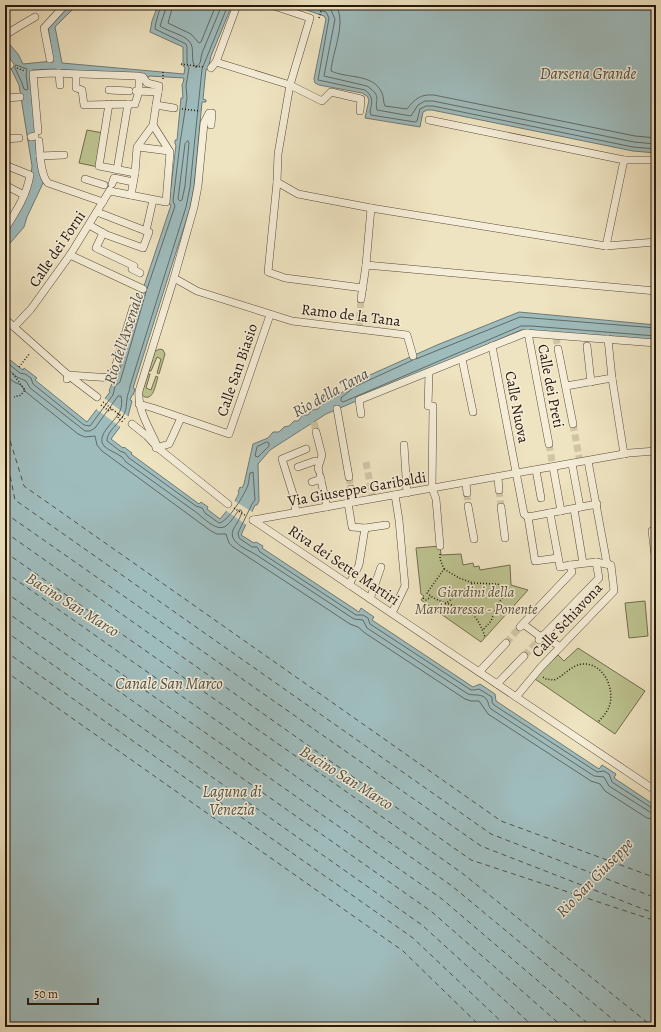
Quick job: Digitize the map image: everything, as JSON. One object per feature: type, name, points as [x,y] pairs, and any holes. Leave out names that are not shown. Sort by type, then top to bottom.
[{"type":"street","points":[[5,35],[39,22],[65,5]]},
{"type":"street","points":[[237,5],[214,65],[290,85],[322,101],[331,92],[361,99],[360,111]]},
{"type":"street","points":[[271,5],[310,18],[290,85],[278,154],[277,182],[268,272],[285,278],[363,288]]},
{"type":"street","points":[[39,22],[50,59]]},
{"type":"street","points":[[103,202],[48,183],[45,180],[40,156],[32,137],[34,85],[30,73],[138,76],[143,77],[147,82],[160,84]]},
{"type":"street","points":[[59,73],[60,85]]},
{"type":"street","points":[[78,74],[76,88],[82,90],[84,105],[133,103]]},
{"type":"street","points":[[117,170],[138,76]]},
{"type":"street","points":[[109,90],[135,91],[160,84]]},
{"type":"street","points":[[131,195],[138,147],[153,125],[160,84]]},
{"type":"street","points":[[5,98],[20,97]]},
{"type":"street","points":[[110,104],[99,166],[135,173]]},
{"type":"street","points":[[156,105],[174,108]]},
{"type":"street","points":[[429,120],[624,160],[656,160]]},
{"type":"street","points":[[157,448],[152,432],[145,422],[139,403],[139,391],[153,341],[174,278],[195,200],[209,123]]},
{"type":"street","points":[[133,182],[114,178],[111,188],[131,195],[166,202],[170,152],[153,125]]},
{"type":"street","points":[[5,138],[32,137]]},
{"type":"street","points":[[138,147],[170,152]]},
{"type":"street","points":[[40,156],[64,155]]},
{"type":"street","points":[[606,246],[624,160]]},
{"type":"street","points":[[5,165],[30,175],[24,195],[7,226],[5,225]]},
{"type":"street","points":[[85,179],[104,184]]},
{"type":"street","points":[[277,182],[298,194],[371,208],[606,246],[656,242]]},
{"type":"street","points":[[5,185],[24,195]]},
{"type":"street","name":"Calle dei Forni","points":[[14,327],[31,309],[70,255],[111,188]]},
{"type":"street","points":[[89,225],[103,233],[143,248],[148,232],[146,231],[155,200]]},
{"type":"street","points":[[361,300],[371,208]]},
{"type":"street","points":[[97,212],[146,231]]},
{"type":"street","points":[[103,233],[96,248],[134,266],[132,269],[140,273]]},
{"type":"street","points":[[70,255],[143,289]]},
{"type":"street","points":[[366,265],[656,291]]},
{"type":"street","points":[[174,278],[197,291],[270,315]]},
{"type":"street","points":[[68,377],[113,379],[133,308]]},
{"type":"street","name":"Ramo de la Tana","points":[[270,315],[292,321],[407,335],[413,356]]},
{"type":"street","name":"Calle San Biasio","points":[[182,418],[229,434],[270,315]]},
{"type":"street","points":[[5,319],[68,377],[98,400]]},
{"type":"street","points":[[360,411],[359,400],[462,360],[524,333],[586,341],[608,339],[656,343]]},
{"type":"street","name":"Calle dei Preti","points":[[528,333],[549,444]]},
{"type":"street","points":[[608,339],[612,378],[624,454]]},
{"type":"street","points":[[586,341],[591,382]]},
{"type":"street","name":"Calle Nuova","points":[[492,346],[524,514],[528,517],[535,561],[558,558]]},
{"type":"street","points":[[558,349],[573,424]]},
{"type":"street","points":[[462,360],[473,412]]},
{"type":"street","points":[[428,373],[428,406],[433,406],[432,488],[436,499],[440,546]]},
{"type":"street","points":[[566,386],[612,378]]},
{"type":"street","points":[[139,403],[182,418],[169,444],[157,448]]},
{"type":"street","points":[[337,409],[349,477]]},
{"type":"street","points":[[131,426],[147,436],[157,448],[228,504]]},
{"type":"street","points":[[316,432],[322,455],[318,468],[327,507]]},
{"type":"street","points":[[404,445],[407,493]]},
{"type":"street","points":[[296,513],[282,459],[306,449]]},
{"type":"street","name":"Via Giuseppe Garibaldi","points":[[253,520],[624,454],[656,451]]},
{"type":"street","points":[[298,467],[315,461]]},
{"type":"street","name":"Calle Schiavona","points":[[516,697],[560,647],[614,591],[611,565],[607,564],[588,461]]},
{"type":"street","points":[[572,464],[584,563]]},
{"type":"street","points":[[553,467],[561,511]]},
{"type":"street","points":[[536,470],[541,498]]},
{"type":"street","points":[[312,482],[320,475]]},
{"type":"street","points":[[498,477],[499,490]]},
{"type":"street","points":[[466,482],[467,494]]},
{"type":"street","points":[[351,489],[352,527],[365,528],[386,525]]},
{"type":"street","points":[[392,613],[405,586],[399,520],[395,495]]},
{"type":"street","points":[[528,517],[539,513],[550,513],[596,504]]},
{"type":"street","points":[[501,507],[505,538]]},
{"type":"street","points":[[467,509],[474,539]]},
{"type":"street","points":[[550,513],[560,567],[596,562],[607,564]]},
{"type":"street","name":"Riva dei Sette Martiri","points":[[253,520],[656,791]]},
{"type":"street","points":[[349,585],[359,564],[365,528]]},
{"type":"street","points":[[652,531],[656,563]]},
{"type":"street","points":[[541,638],[599,578],[596,562]]},
{"type":"street","points":[[560,647],[521,626],[572,572],[570,565]]},
{"type":"street","points":[[370,599],[381,567]]},
{"type":"street","points":[[479,672],[506,643]]},
{"type":"street","points":[[497,684],[524,656]]},
{"type":"path","points":[[318,20],[323,5]]},
{"type":"path","points":[[9,64],[30,73]]},
{"type":"path","points":[[181,64],[214,65]]},
{"type":"path","points":[[160,84],[163,72]]},
{"type":"path","points":[[187,109],[195,111]]},
{"type":"path","points":[[19,367],[36,346]]},
{"type":"path","points":[[13,374],[25,390],[21,395],[14,397]]},
{"type":"path","points":[[98,400],[119,414],[118,418],[131,426]]},
{"type":"path","points":[[98,400],[109,411],[112,409]]},
{"type":"path","points":[[237,510],[243,514]]},
{"type":"path","points":[[440,546],[440,559],[444,569],[459,578],[473,583],[498,584],[506,593],[497,605],[491,621],[482,630]]},
{"type":"path","points":[[444,569],[427,593],[431,597],[445,604],[469,611],[478,621],[485,637]]},
{"type":"path","points":[[445,604],[473,583]]},
{"type":"path","points":[[423,598],[426,600],[431,597]]},
{"type":"path","points":[[537,672],[546,679],[554,680],[575,666],[582,664],[593,666],[604,674],[608,681],[611,698],[609,709],[598,722]]},
{"type":"green space","points":[[87,130],[103,133],[98,167],[79,163]]},
{"type":"green space","points":[[160,349],[163,350],[165,354],[159,374],[157,373],[161,359],[157,357],[151,371],[149,371],[155,351]]},
{"type":"green space","points":[[148,374],[150,374],[146,388],[151,390],[156,376],[158,377],[153,393],[151,396],[145,397],[143,396],[142,392]]},
{"type":"green space","name":"Giardini della Marinaressa - Ponente","points":[[440,546],[441,555],[461,554],[463,565],[473,563],[474,567],[479,566],[480,570],[510,565],[511,585],[528,590],[481,642],[421,600],[424,596],[421,594],[416,548]]},
{"type":"green space","points":[[645,601],[648,636],[629,638],[625,603]]},
{"type":"green space","points":[[578,648],[645,691],[615,734],[535,679],[552,658],[554,659],[558,655],[564,661]]},
{"type":"water","name":"Canale San Marco","points":[[68,5],[77,5],[55,27],[62,63],[184,74],[185,67],[183,66],[183,47],[150,32],[152,21],[158,5],[232,5],[211,56],[208,69],[206,69],[203,99],[206,100],[206,102],[202,102],[194,187],[190,208],[133,388],[135,389],[130,400],[132,401],[128,416],[111,439],[123,448],[124,447],[132,453],[131,454],[199,504],[201,502],[208,507],[207,509],[220,519],[235,501],[240,487],[242,488],[244,484],[253,444],[268,438],[273,432],[279,432],[294,421],[298,421],[303,415],[308,415],[312,410],[318,409],[331,392],[337,397],[352,383],[437,345],[519,312],[656,325],[656,340],[521,330],[326,414],[270,450],[258,464],[259,501],[257,505],[255,505],[241,535],[254,543],[256,542],[263,546],[262,548],[359,612],[361,608],[374,617],[372,620],[473,687],[480,684],[495,694],[496,701],[599,769],[602,765],[616,774],[614,778],[656,806],[656,1027],[5,1027],[5,356],[23,370],[24,368],[37,378],[35,380],[87,422],[110,392],[109,391],[113,381],[115,382],[118,376],[138,304],[171,205],[169,204],[176,145],[175,140],[177,140],[181,98],[183,98],[182,84],[184,78],[149,77],[56,69],[32,70],[30,75],[43,183],[27,217],[24,227],[5,249],[5,233],[14,220],[30,184],[32,166],[19,85],[5,56],[5,39],[18,54],[23,64],[53,61],[48,26]]},
{"type":"water","name":"Darsena Grande","points":[[292,5],[656,5],[656,153],[633,151],[432,110],[423,112],[420,127],[365,118],[369,100],[367,96],[362,93],[315,83],[314,79],[326,19],[324,16]]},
{"type":"pier","points":[[104,398],[129,417],[122,428],[96,409]]},
{"type":"pier","points":[[233,500],[254,513],[248,526],[225,510]]},
{"type":"ferry route","points":[[5,424],[24,486],[501,821],[656,878]]},
{"type":"ferry route","points":[[5,450],[15,500],[491,834],[656,898]]},
{"type":"ferry route","points":[[5,513],[481,846],[656,914]]},
{"type":"ferry route","points":[[5,532],[471,860],[656,921]]},
{"type":"ferry route","points":[[5,552],[462,873],[653,1027]]},
{"type":"ferry route","points":[[5,572],[452,886],[622,1027]]},
{"type":"ferry route","points":[[5,592],[442,899],[592,1027]]},
{"type":"ferry route","points":[[5,611],[432,912],[563,1027]]},
{"type":"ferry route","points":[[5,631],[422,925],[534,1027]]},
{"type":"ferry route","points":[[5,651],[413,938],[507,1027]]},
{"type":"ferry route","points":[[5,671],[403,951],[481,1027]]},
{"type":"tunnel","points":[[359,329],[361,299]]},
{"type":"tunnel","points":[[556,337],[558,349]]},
{"type":"tunnel","points":[[314,422],[316,432]]},
{"type":"tunnel","points":[[573,424],[580,462]]},
{"type":"tunnel","points":[[549,444],[553,467]]},
{"type":"tunnel","points":[[366,462],[373,499]]},
{"type":"tunnel","points":[[349,477],[351,489]]},
{"type":"tunnel","points":[[499,490],[501,507]]},
{"type":"tunnel","points":[[467,493],[468,506]]},
{"type":"tunnel","points":[[506,643],[520,627]]},
{"type":"tunnel","points":[[524,656],[539,640]]},
{"type":"water label","name":"Rio dell'Arsenale","points":[[123,338]]},
{"type":"water label","name":"Rio della Tana","points":[[330,392]]},
{"type":"water label","name":"Bacino San Marco","points":[[73,604]]},
{"type":"water label","name":"Bacino San Marco","points":[[347,777]]},
{"type":"water label","name":"Laguna di Venezia","points":[[232,800]]},
{"type":"water label","name":"Rio San Giuseppe","points":[[594,877]]}]
